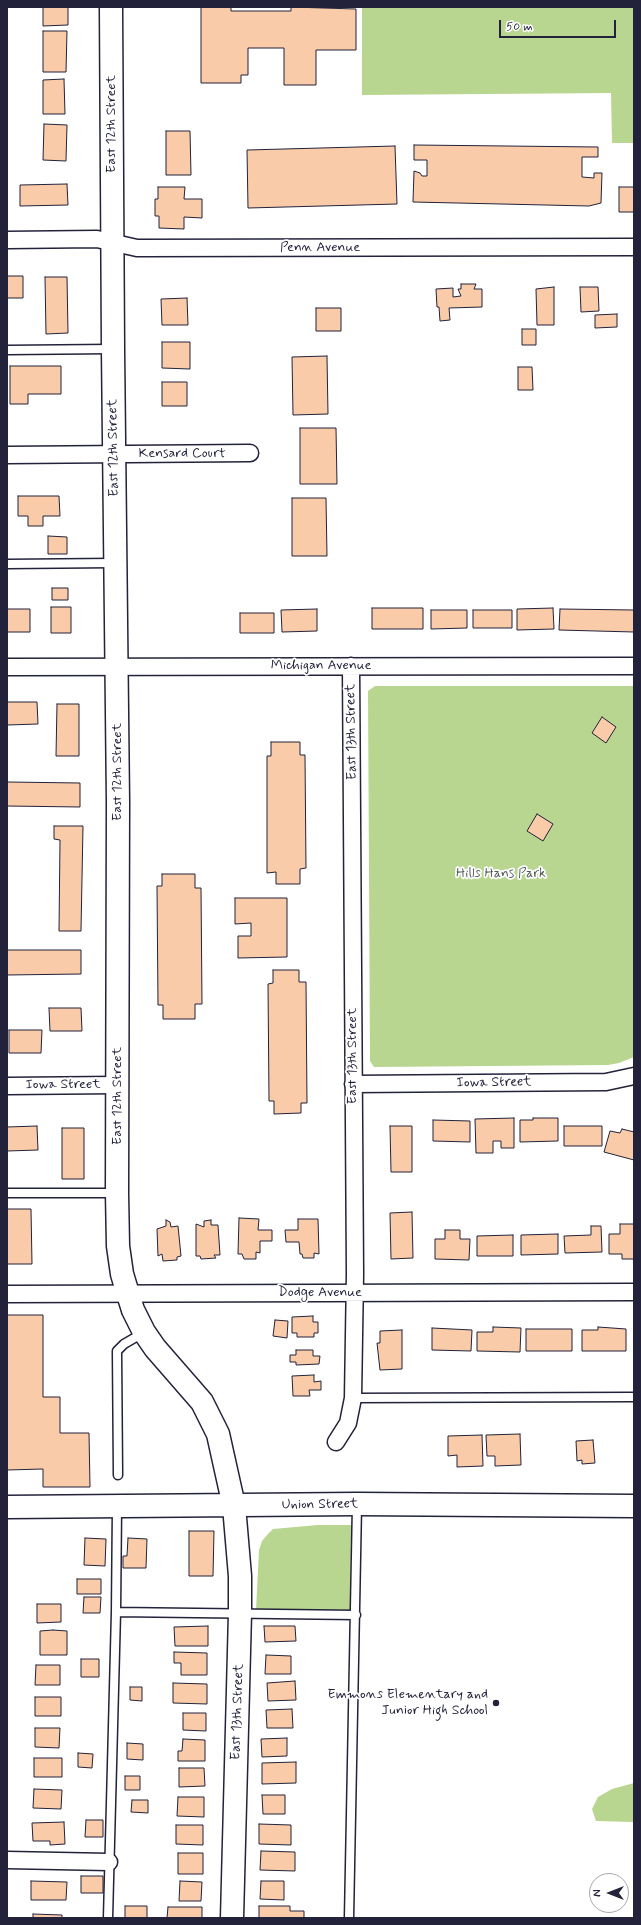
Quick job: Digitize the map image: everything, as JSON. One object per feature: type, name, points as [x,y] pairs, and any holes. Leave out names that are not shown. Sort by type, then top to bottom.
[{"type":"street","name":"East 12th Street","points":[[111,7],[117,666],[118,1246],[122,1274],[128,1294],[133,1310],[144,1332],[155,1348],[191,1388],[209,1415],[220,1441],[234,1506]]},
{"type":"street","name":"Penn Avenue","points":[[7,240],[97,239],[112,244],[137,248],[634,247]]},
{"type":"street","name":"Kensard Court","points":[[7,455],[250,453]]},
{"type":"street","name":"East 13th Street","points":[[336,1442],[348,1423],[353,1398],[352,666]]},
{"type":"street","name":"Michigan Avenue","points":[[7,667],[634,666]]},
{"type":"street","name":"Iowa Street","points":[[353,1084],[606,1082],[634,1076]]},
{"type":"street","name":"Iowa Street","points":[[7,1086],[118,1085]]},
{"type":"street","name":"Dodge Avenue","points":[[7,1294],[634,1292]]},
{"type":"street","name":"Union Street","points":[[7,1507],[357,1504],[634,1506]]},
{"type":"street","name":"East 13th Street","points":[[232,1918],[240,1613],[240,1576],[234,1506]]},
{"type":"street","points":[[7,1860],[109,1862]]},
{"type":"lane","points":[[7,350],[113,349]]},
{"type":"lane","points":[[7,564],[115,563]]},
{"type":"lane","points":[[7,1193],[117,1193]]},
{"type":"lane","points":[[118,1475],[117,1351],[124,1344],[144,1332]]},
{"type":"lane","points":[[353,1398],[634,1397]]},
{"type":"lane","points":[[349,1918],[357,1504]]},
{"type":"lane","points":[[108,1918],[116,1612],[117,1507]]},
{"type":"lane","points":[[116,1612],[356,1615]]},
{"type":"green space","points":[[362,7],[634,7],[634,143],[612,143],[611,93],[362,95]]},
{"type":"green space","name":"Hills Hans Park","points":[[375,686],[634,686],[634,1057],[619,1063],[608,1065],[374,1067],[370,1061],[368,691]]},
{"type":"green space","points":[[318,1525],[351,1525],[350,1611],[256,1610],[259,1550],[262,1541],[273,1529]]},
{"type":"green space","points":[[634,1783],[634,1822],[596,1821],[592,1809],[598,1797],[612,1789]]},
{"type":"building","points":[[43,7],[68,7],[68,25],[43,26]]},
{"type":"building","points":[[201,7],[231,7],[231,11],[291,11],[291,7],[356,9],[356,50],[316,50],[316,85],[284,85],[284,48],[248,48],[248,75],[241,75],[241,83],[201,83]]},
{"type":"building","points":[[43,31],[67,31],[66,72],[43,72]]},
{"type":"building","points":[[64,79],[65,114],[43,114],[43,80]]},
{"type":"building","points":[[44,124],[67,125],[66,161],[43,160]]},
{"type":"building","points":[[166,131],[190,131],[191,175],[166,175]]},
{"type":"building","points":[[414,145],[598,147],[598,157],[582,157],[582,177],[594,178],[594,173],[602,173],[601,203],[589,206],[413,202],[414,171],[420,173],[422,176],[427,176],[427,160],[414,160]]},
{"type":"building","points":[[395,146],[397,204],[248,208],[247,150]]},
{"type":"building","points":[[67,184],[68,205],[20,206],[20,185]]},
{"type":"building","points":[[158,187],[185,187],[184,199],[202,199],[202,218],[184,217],[184,229],[159,228],[159,216],[155,216],[155,199],[158,199]]},
{"type":"building","points":[[619,187],[634,187],[634,212],[619,212]]},
{"type":"building","points":[[7,276],[23,276],[23,298],[7,298]]},
{"type":"building","points":[[45,277],[67,277],[68,333],[46,334]]},
{"type":"building","points":[[461,284],[476,284],[474,289],[482,289],[482,307],[449,308],[450,320],[440,321],[439,307],[437,307],[436,289],[453,288],[453,297],[461,296],[458,289],[461,289]]},
{"type":"building","points":[[554,287],[554,325],[537,325],[536,289]]},
{"type":"building","points":[[580,287],[598,287],[599,311],[581,312]]},
{"type":"building","points":[[187,298],[188,325],[162,325],[161,299]]},
{"type":"building","points":[[316,308],[341,308],[341,331],[316,331]]},
{"type":"building","points":[[617,314],[617,327],[595,328],[595,315]]},
{"type":"building","points":[[522,329],[536,329],[536,345],[522,345]]},
{"type":"building","points":[[162,342],[190,342],[190,369],[162,368]]},
{"type":"building","points":[[327,356],[328,414],[293,415],[292,357]]},
{"type":"building","points":[[10,366],[61,366],[61,394],[28,394],[28,404],[10,404]]},
{"type":"building","points":[[518,367],[532,367],[533,390],[518,390]]},
{"type":"building","points":[[162,382],[187,382],[187,406],[162,406]]},
{"type":"building","points":[[300,428],[336,428],[337,484],[300,484]]},
{"type":"building","points":[[18,496],[59,496],[60,516],[43,516],[43,526],[28,526],[28,516],[18,516]]},
{"type":"building","points":[[292,498],[326,498],[327,556],[292,556]]},
{"type":"building","points":[[48,536],[67,537],[67,554],[48,554]]},
{"type":"building","points":[[52,588],[68,588],[68,600],[52,600]]},
{"type":"building","points":[[51,607],[71,607],[71,633],[51,633]]},
{"type":"building","points":[[372,608],[423,608],[423,629],[372,629]]},
{"type":"building","points":[[553,608],[554,629],[517,630],[517,609]]},
{"type":"building","points":[[7,609],[30,609],[30,632],[7,632]]},
{"type":"building","points":[[317,609],[317,631],[282,632],[281,610]]},
{"type":"building","points":[[560,609],[634,610],[634,632],[559,630]]},
{"type":"building","points":[[431,610],[467,610],[467,628],[431,629]]},
{"type":"building","points":[[473,610],[512,610],[512,628],[473,628]]},
{"type":"building","points":[[240,613],[274,613],[274,633],[240,633]]},
{"type":"building","points":[[7,702],[37,702],[38,724],[7,725]]},
{"type":"building","points":[[57,704],[79,704],[79,756],[56,756]]},
{"type":"building","points":[[602,717],[616,727],[606,743],[592,733]]},
{"type":"building","points":[[271,742],[300,742],[300,755],[305,755],[306,868],[300,869],[300,884],[276,884],[276,872],[267,873],[267,756],[271,756]]},
{"type":"building","points":[[7,782],[80,783],[80,807],[7,806]]},
{"type":"building","points":[[537,814],[553,824],[543,841],[527,831]]},
{"type":"building","points":[[54,826],[83,826],[81,931],[59,931],[60,840],[54,839]]},
{"type":"building","points":[[162,874],[195,874],[195,888],[201,888],[202,1004],[195,1004],[195,1019],[163,1019],[163,1005],[158,1005],[157,886],[162,886]]},
{"type":"building","points":[[235,898],[287,898],[287,957],[238,958],[238,936],[251,936],[251,923],[235,924]]},
{"type":"building","points":[[7,950],[81,950],[81,974],[7,975]]},
{"type":"building","points":[[273,970],[299,970],[299,982],[306,982],[307,1103],[301,1103],[301,1113],[274,1114],[274,1101],[269,1101],[268,984],[273,983]]},
{"type":"building","points":[[49,1008],[81,1008],[82,1031],[50,1031]]},
{"type":"building","points":[[9,1030],[42,1030],[41,1053],[9,1053]]},
{"type":"building","points":[[514,1118],[514,1148],[501,1148],[501,1141],[493,1141],[493,1153],[476,1153],[475,1119]]},
{"type":"building","points":[[533,1118],[558,1118],[558,1141],[520,1142],[520,1120],[533,1120]]},
{"type":"building","points":[[433,1120],[470,1121],[470,1142],[433,1141]]},
{"type":"building","points":[[37,1126],[38,1150],[7,1151],[7,1127]]},
{"type":"building","points":[[390,1126],[412,1126],[412,1172],[391,1172]]},
{"type":"building","points":[[564,1126],[602,1126],[602,1146],[564,1146]]},
{"type":"building","points":[[62,1128],[84,1128],[84,1179],[62,1179]]},
{"type":"building","points":[[622,1129],[634,1132],[634,1160],[604,1152],[610,1131],[620,1133]]},
{"type":"building","points":[[7,1209],[31,1209],[32,1264],[7,1264]]},
{"type":"building","points":[[412,1212],[413,1258],[391,1259],[390,1213]]},
{"type":"building","points":[[239,1218],[259,1219],[258,1230],[272,1230],[272,1241],[260,1241],[260,1253],[256,1252],[256,1259],[244,1259],[242,1254],[238,1254]]},
{"type":"building","points":[[298,1219],[318,1219],[319,1254],[314,1253],[314,1258],[303,1258],[302,1254],[300,1254],[299,1242],[286,1242],[285,1230],[298,1230]]},
{"type":"building","points":[[166,1220],[170,1222],[171,1227],[178,1226],[181,1256],[177,1257],[177,1260],[163,1261],[162,1254],[158,1256],[157,1229],[166,1226]]},
{"type":"building","points":[[211,1220],[211,1225],[218,1225],[220,1255],[214,1255],[216,1258],[201,1259],[200,1256],[196,1256],[196,1224],[204,1227],[204,1221]]},
{"type":"building","points":[[620,1224],[634,1224],[634,1259],[622,1259],[622,1254],[609,1254],[609,1234],[620,1234]]},
{"type":"building","points":[[591,1226],[601,1226],[602,1252],[565,1253],[564,1236],[591,1235]]},
{"type":"building","points":[[445,1230],[460,1230],[460,1239],[470,1239],[469,1260],[435,1259],[435,1239],[445,1239]]},
{"type":"building","points":[[558,1234],[558,1254],[521,1255],[521,1235]]},
{"type":"building","points":[[513,1235],[513,1256],[477,1256],[477,1236]]},
{"type":"building","points":[[7,1315],[43,1315],[43,1397],[60,1397],[60,1433],[89,1433],[90,1487],[43,1487],[43,1469],[7,1470]]},
{"type":"building","points":[[313,1316],[313,1322],[318,1322],[318,1333],[314,1333],[314,1337],[297,1337],[297,1333],[292,1333],[292,1317]]},
{"type":"building","points":[[275,1320],[288,1321],[287,1338],[273,1336]]},
{"type":"building","points":[[493,1327],[521,1328],[520,1352],[477,1351],[477,1332],[493,1332]]},
{"type":"building","points":[[598,1327],[626,1329],[626,1351],[582,1351],[582,1330],[598,1330]]},
{"type":"building","points":[[432,1328],[472,1330],[471,1351],[432,1350]]},
{"type":"building","points":[[526,1329],[572,1329],[572,1351],[526,1351]]},
{"type":"building","points":[[402,1330],[402,1369],[380,1370],[377,1343],[380,1343],[380,1331]]},
{"type":"building","points":[[296,1350],[313,1350],[313,1356],[320,1356],[319,1364],[296,1365],[296,1362],[290,1362],[290,1355],[296,1355]]},
{"type":"building","points":[[314,1375],[314,1382],[321,1381],[321,1390],[309,1390],[310,1396],[293,1396],[292,1376]]},
{"type":"building","points":[[520,1434],[521,1465],[495,1466],[495,1456],[487,1456],[486,1435]]},
{"type":"building","points":[[482,1435],[483,1466],[457,1467],[457,1455],[448,1456],[448,1436]]},
{"type":"building","points":[[593,1440],[595,1463],[582,1464],[582,1460],[577,1461],[576,1441]]},
{"type":"building","points":[[189,1531],[214,1531],[213,1576],[189,1576]]},
{"type":"building","points":[[85,1538],[106,1539],[105,1566],[84,1565]]},
{"type":"building","points":[[128,1538],[147,1539],[146,1568],[123,1568],[123,1556],[127,1556]]},
{"type":"building","points":[[77,1579],[101,1579],[101,1594],[77,1594]]},
{"type":"building","points":[[84,1597],[101,1597],[100,1613],[83,1613]]},
{"type":"building","points":[[37,1604],[61,1604],[61,1622],[37,1623]]},
{"type":"building","points":[[208,1626],[208,1646],[175,1646],[174,1627]]},
{"type":"building","points":[[264,1626],[295,1626],[296,1641],[265,1642]]},
{"type":"building","points":[[40,1631],[67,1631],[67,1655],[40,1655]]},
{"type":"building","points":[[174,1652],[207,1653],[207,1675],[181,1675],[181,1663],[174,1663]]},
{"type":"building","points":[[266,1655],[291,1656],[291,1674],[265,1674]]},
{"type":"building","points":[[81,1659],[99,1659],[99,1677],[81,1677]]},
{"type":"building","points":[[36,1665],[60,1665],[60,1685],[35,1685]]},
{"type":"building","points":[[295,1681],[296,1700],[268,1701],[267,1683]]},
{"type":"building","points":[[173,1683],[207,1684],[207,1704],[173,1703]]},
{"type":"building","points":[[130,1687],[142,1687],[142,1701],[130,1700]]},
{"type":"building","points":[[35,1697],[61,1697],[61,1716],[35,1716]]},
{"type":"building","points":[[292,1709],[293,1728],[267,1728],[266,1710]]},
{"type":"building","points":[[183,1713],[206,1713],[206,1731],[183,1730]]},
{"type":"building","points":[[35,1728],[60,1728],[59,1748],[35,1747]]},
{"type":"building","points":[[287,1738],[287,1756],[262,1757],[261,1739]]},
{"type":"building","points":[[183,1739],[205,1740],[205,1761],[178,1761],[178,1751],[182,1751]]},
{"type":"building","points":[[127,1743],[143,1744],[143,1760],[127,1759]]},
{"type":"building","points":[[78,1753],[93,1754],[92,1768],[78,1767]]},
{"type":"building","points":[[34,1758],[62,1758],[62,1777],[34,1777]]},
{"type":"building","points":[[296,1762],[296,1783],[262,1784],[262,1763]]},
{"type":"building","points":[[179,1768],[204,1768],[205,1786],[179,1787]]},
{"type":"building","points":[[125,1776],[140,1776],[140,1790],[125,1790]]},
{"type":"building","points":[[34,1789],[62,1790],[61,1809],[33,1808]]},
{"type":"building","points":[[262,1795],[285,1795],[285,1814],[263,1814]]},
{"type":"building","points":[[178,1797],[204,1797],[204,1817],[177,1816]]},
{"type":"building","points":[[132,1800],[148,1800],[148,1813],[131,1812]]},
{"type":"building","points":[[86,1820],[103,1820],[103,1837],[85,1837]]},
{"type":"building","points":[[64,1822],[65,1844],[50,1845],[50,1841],[33,1841],[32,1823]]},
{"type":"building","points":[[259,1824],[291,1825],[291,1845],[259,1844]]},
{"type":"building","points":[[176,1825],[203,1825],[203,1845],[176,1844]]},
{"type":"building","points":[[261,1851],[295,1852],[295,1871],[260,1870]]},
{"type":"building","points":[[178,1853],[203,1853],[203,1874],[178,1874]]},
{"type":"building","points":[[81,1876],[103,1876],[103,1893],[81,1893]]},
{"type":"building","points":[[31,1881],[67,1882],[66,1900],[31,1900]]},
{"type":"building","points":[[180,1881],[202,1882],[201,1901],[179,1901]]},
{"type":"building","points":[[261,1881],[284,1881],[284,1900],[260,1899]]},
{"type":"building","points":[[125,1906],[147,1906],[147,1918],[125,1918]]},
{"type":"building","points":[[259,1906],[290,1906],[290,1911],[304,1911],[304,1918],[259,1918]]},
{"type":"building","points":[[168,1907],[202,1907],[202,1918],[167,1918]]},
{"type":"building","points":[[33,1914],[62,1915],[62,1918],[33,1918]]},
{"type":"place","name":"Emmons Elementary and Junior High School","points":[[496,1703]]}]
